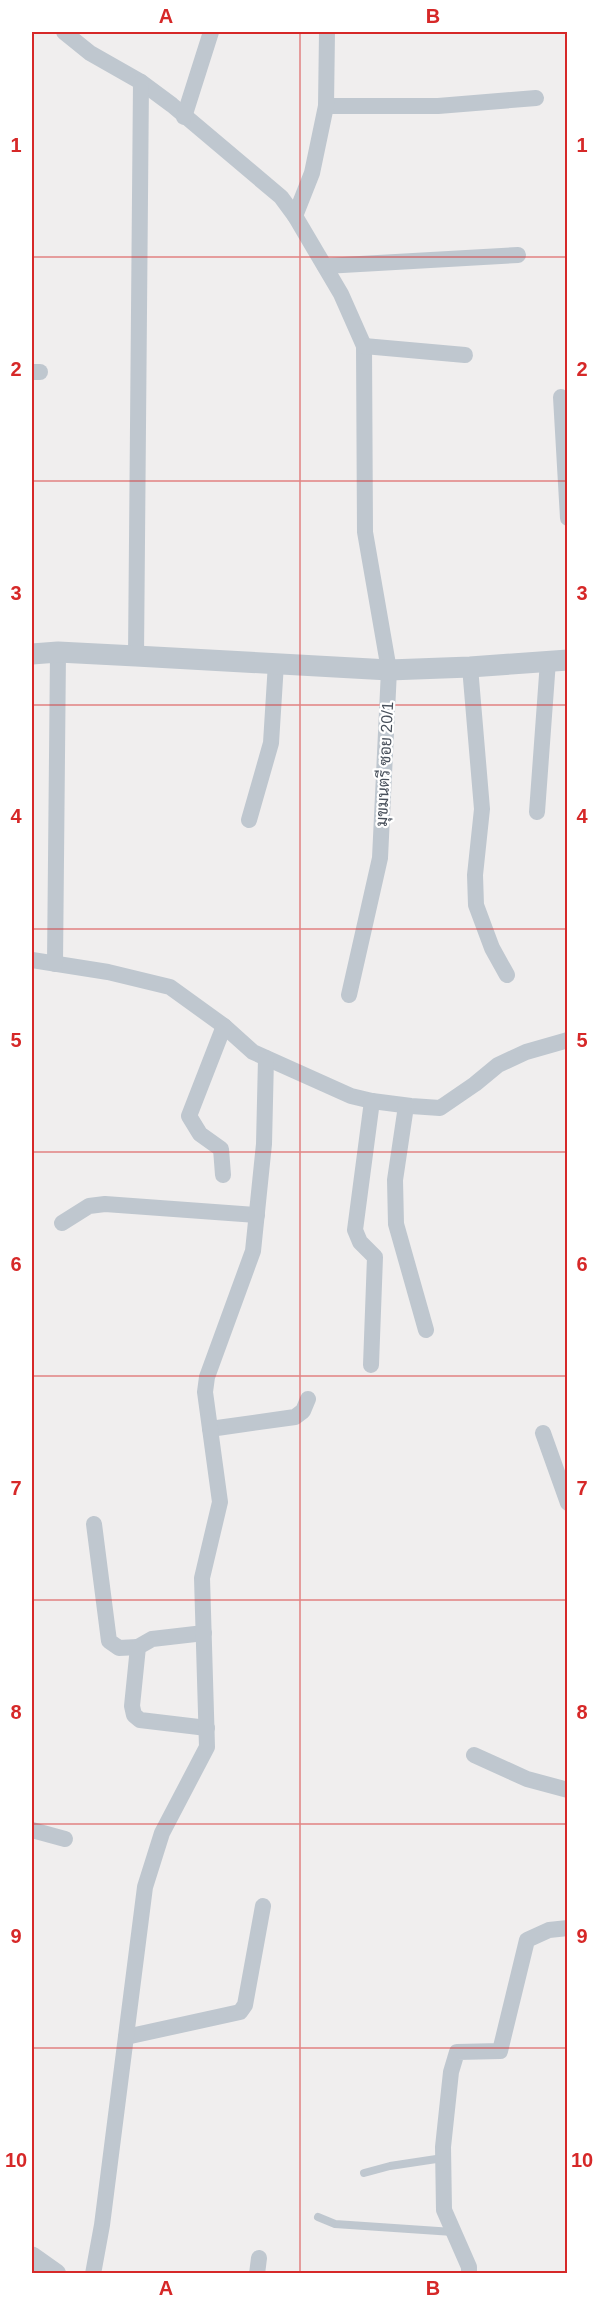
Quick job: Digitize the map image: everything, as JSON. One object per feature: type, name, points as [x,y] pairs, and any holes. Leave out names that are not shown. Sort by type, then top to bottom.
[{"type":"street","points":[[64,32],[90,52],[141,82],[281,197],[295,216],[341,294],[364,346],[465,355]]},
{"type":"street","points":[[184,117],[211,32]]},
{"type":"street","points":[[295,216],[312,173],[326,106],[327,32]]},
{"type":"street","points":[[136,656],[141,82]]},
{"type":"street","points":[[326,106],[438,106],[536,98]]},
{"type":"street","points":[[325,266],[518,255]]},
{"type":"street","name":"มุขมนตรี ซอย 20/1","points":[[348,995],[380,858],[389,670],[365,532],[364,346]]},
{"type":"street","points":[[561,397],[567,518]]},
{"type":"street","points":[[55,964],[58,652]]},
{"type":"street","points":[[32,654],[58,652],[389,670],[558,661],[537,812]]},
{"type":"street","points":[[249,820],[271,743],[276,663]]},
{"type":"street","points":[[470,667],[482,810],[475,875],[476,905],[492,948],[507,975]]},
{"type":"street","points":[[32,960],[108,972],[170,987],[224,1026],[253,1052],[351,1096],[405,1106],[440,1108],[498,1065],[525,1052],[567,1040]]},
{"type":"street","points":[[223,1175],[221,1149],[200,1134],[189,1116],[224,1026]]},
{"type":"street","points":[[93,2274],[102,2225],[145,1887],[162,1833],[207,1747],[202,1578],[220,1502],[205,1392],[207,1377],[253,1251],[264,1144],[266,1058]]},
{"type":"street","points":[[371,1365],[375,1257],[360,1242],[355,1230],[372,1101]]},
{"type":"street","points":[[405,1106],[395,1180],[396,1224],[426,1330]]},
{"type":"street","points":[[63,1223],[89,1206],[105,1204],[257,1215]]},
{"type":"street","points":[[210,1429],[296,1417],[303,1411],[308,1399]]},
{"type":"street","points":[[543,1433],[567,1503]]},
{"type":"street","points":[[94,1524],[109,1641],[119,1648],[138,1647],[152,1640],[204,1633]]},
{"type":"street","points":[[138,1647],[132,1706],[134,1715],[140,1720],[207,1728]]},
{"type":"street","points":[[474,1755],[527,1779],[567,1790]]},
{"type":"street","points":[[32,1830],[65,1839]]},
{"type":"street","points":[[126,2037],[240,2012],[245,2005],[263,1906]]},
{"type":"street","points":[[469,2274],[469,2267],[444,2210],[443,2158],[451,2072],[457,2052],[500,2051],[527,1940],[549,1930],[567,1928]]},
{"type":"street","points":[[32,2257],[56,2274]]},
{"type":"lane","points":[[364,2173],[390,2166],[443,2158]]},
{"type":"lane","points":[[318,2217],[335,2224],[454,2232]]}]
